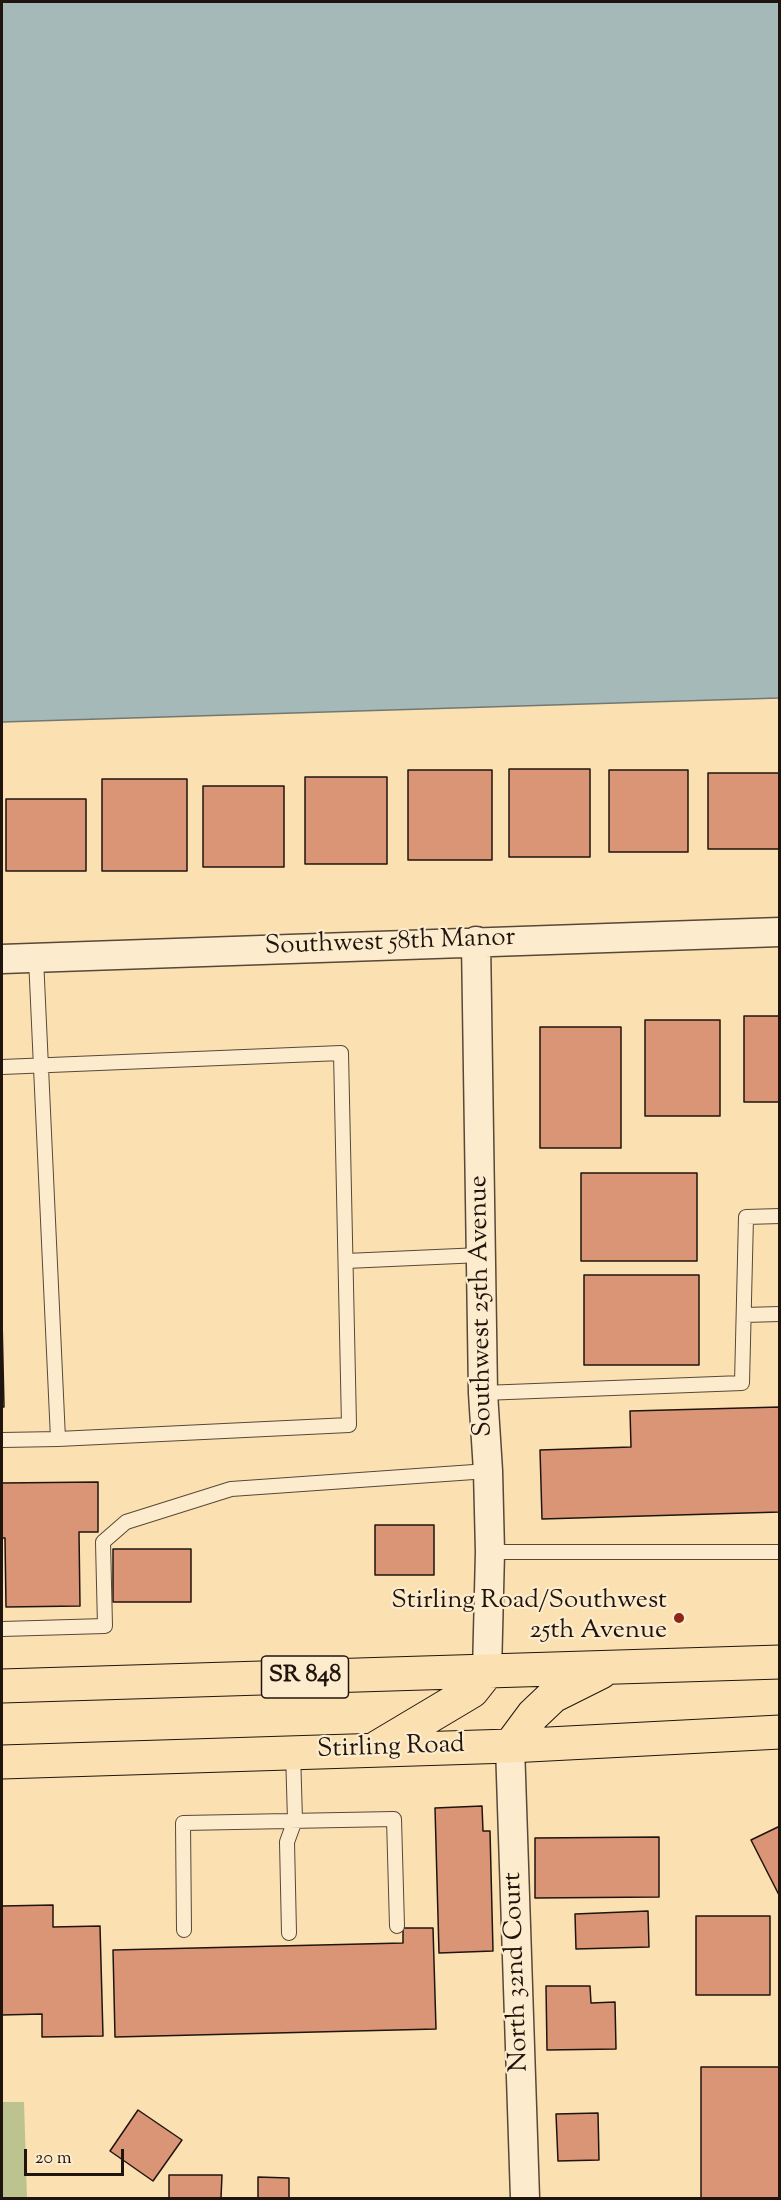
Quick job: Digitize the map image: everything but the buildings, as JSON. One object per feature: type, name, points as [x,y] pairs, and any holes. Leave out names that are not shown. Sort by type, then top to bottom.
[{"type":"main road","name":"SR 848","points":[[2,1686],[780,1662]]},
{"type":"main road","points":[[510,1746],[533,1715],[554,1696],[608,1668]]},
{"type":"main road","points":[[374,1749],[472,1691],[487,1672]]},
{"type":"main road","name":"Stirling Road","points":[[2,1762],[510,1746],[780,1732]]},
{"type":"street","name":"Southwest 58th Manor","points":[[2,959],[780,932]]},
{"type":"street","name":"Southwest 25th Avenue","points":[[476,941],[483,1393],[490,1552],[487,1672]]},
{"type":"street","name":"North 32nd Court","points":[[510,1746],[525,2199]]},
{"type":"lane","points":[[36,958],[58,1439]]},
{"type":"lane","points":[[2,1067],[341,1053],[349,1425],[2,1440]]},
{"type":"lane","points":[[483,1393],[742,1383],[746,1217],[780,1216]]},
{"type":"lane","points":[[346,1261],[481,1255]]},
{"type":"lane","points":[[744,1315],[780,1314]]},
{"type":"lane","points":[[2,1629],[105,1626],[104,1542],[126,1522],[231,1489],[488,1471]]},
{"type":"lane","points":[[490,1552],[780,1552]]},
{"type":"lane","points":[[289,1934],[287,1842],[295,1820],[293,1752]]},
{"type":"lane","points":[[184,1930],[183,1823],[295,1820],[394,1819],[397,1926]]},
{"type":"green space","points":[[2,2102],[24,2102],[27,2198],[2,2198]]},
{"type":"shaded area","points":[[2,2],[779,2],[779,698],[2,722]]},
{"type":"place","name":"Stirling Road/Southwest 25th Avenue","points":[[679,1618]]}]
